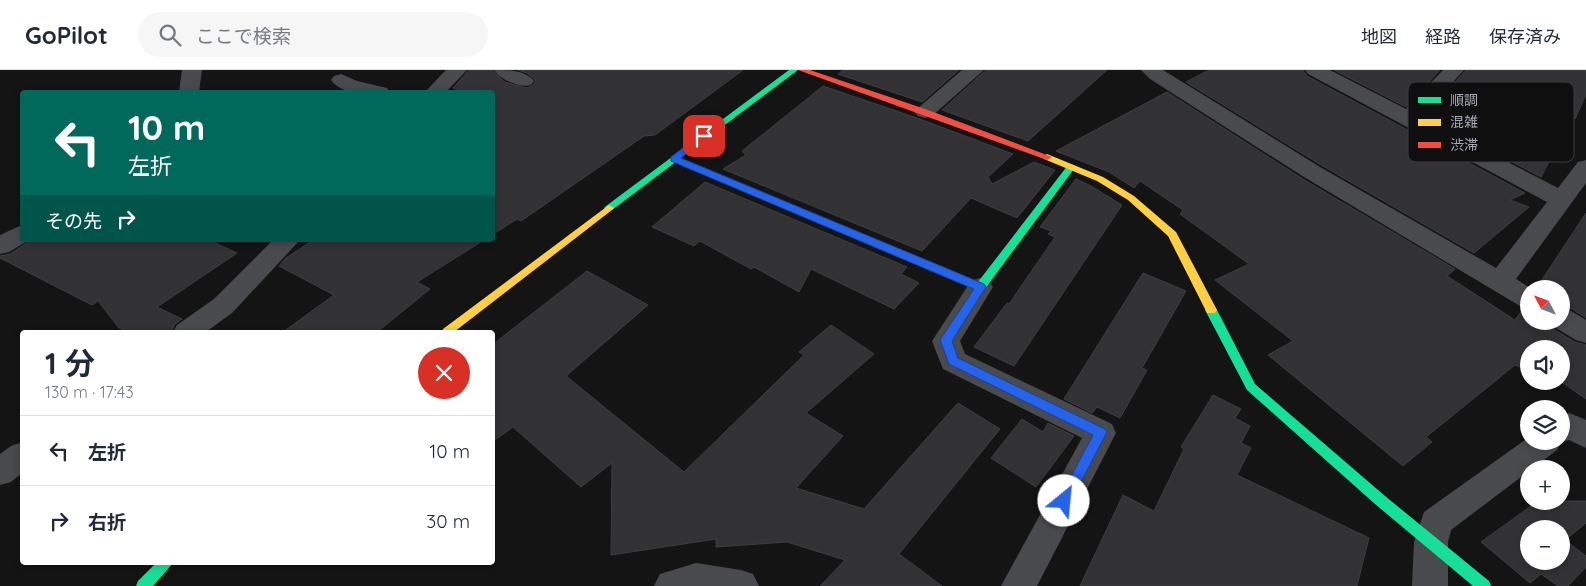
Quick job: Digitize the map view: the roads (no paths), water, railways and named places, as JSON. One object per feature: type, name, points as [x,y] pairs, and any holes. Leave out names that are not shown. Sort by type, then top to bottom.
[{"type":"street","points":[[189,90],[192,70]]},
{"type":"street","points":[[437,90],[457,70]]},
{"type":"street","points":[[504,70],[524,80]]},
{"type":"street","points":[[450,330],[794,70]]},
{"type":"street","points":[[802,70],[925,112],[1100,179],[1131,198],[1172,234],[1251,386],[1380,500],[1484,586]]},
{"type":"street","points":[[925,112],[974,70]]},
{"type":"street","points":[[1151,70],[1312,172],[1520,294]]},
{"type":"street","points":[[1315,70],[1408,119]]},
{"type":"street","points":[[1443,82],[1454,70]]},
{"type":"street","points":[[341,80],[351,86],[370,90]]},
{"type":"street","points":[[674,159],[980,287]]},
{"type":"street","points":[[1490,162],[1560,199]]},
{"type":"street","points":[[1500,282],[1560,199],[1586,167]]},
{"type":"street","points":[[1019,586],[1101,432],[953,360],[946,340],[980,287],[1070,168]]},
{"type":"street","points":[[0,246],[20,234]]},
{"type":"street","points":[[190,330],[223,306],[286,242]]},
{"type":"street","points":[[1570,323],[1586,333]]},
{"type":"street","points":[[1570,426],[1586,435]]},
{"type":"street","points":[[1430,586],[1431,542],[1436,522],[1534,450]]},
{"type":"street","points":[[0,472],[20,457]]},
{"type":"street","points":[[143,586],[164,565]]},
{"type":"street","points":[[672,586],[696,579],[740,586]]}]
